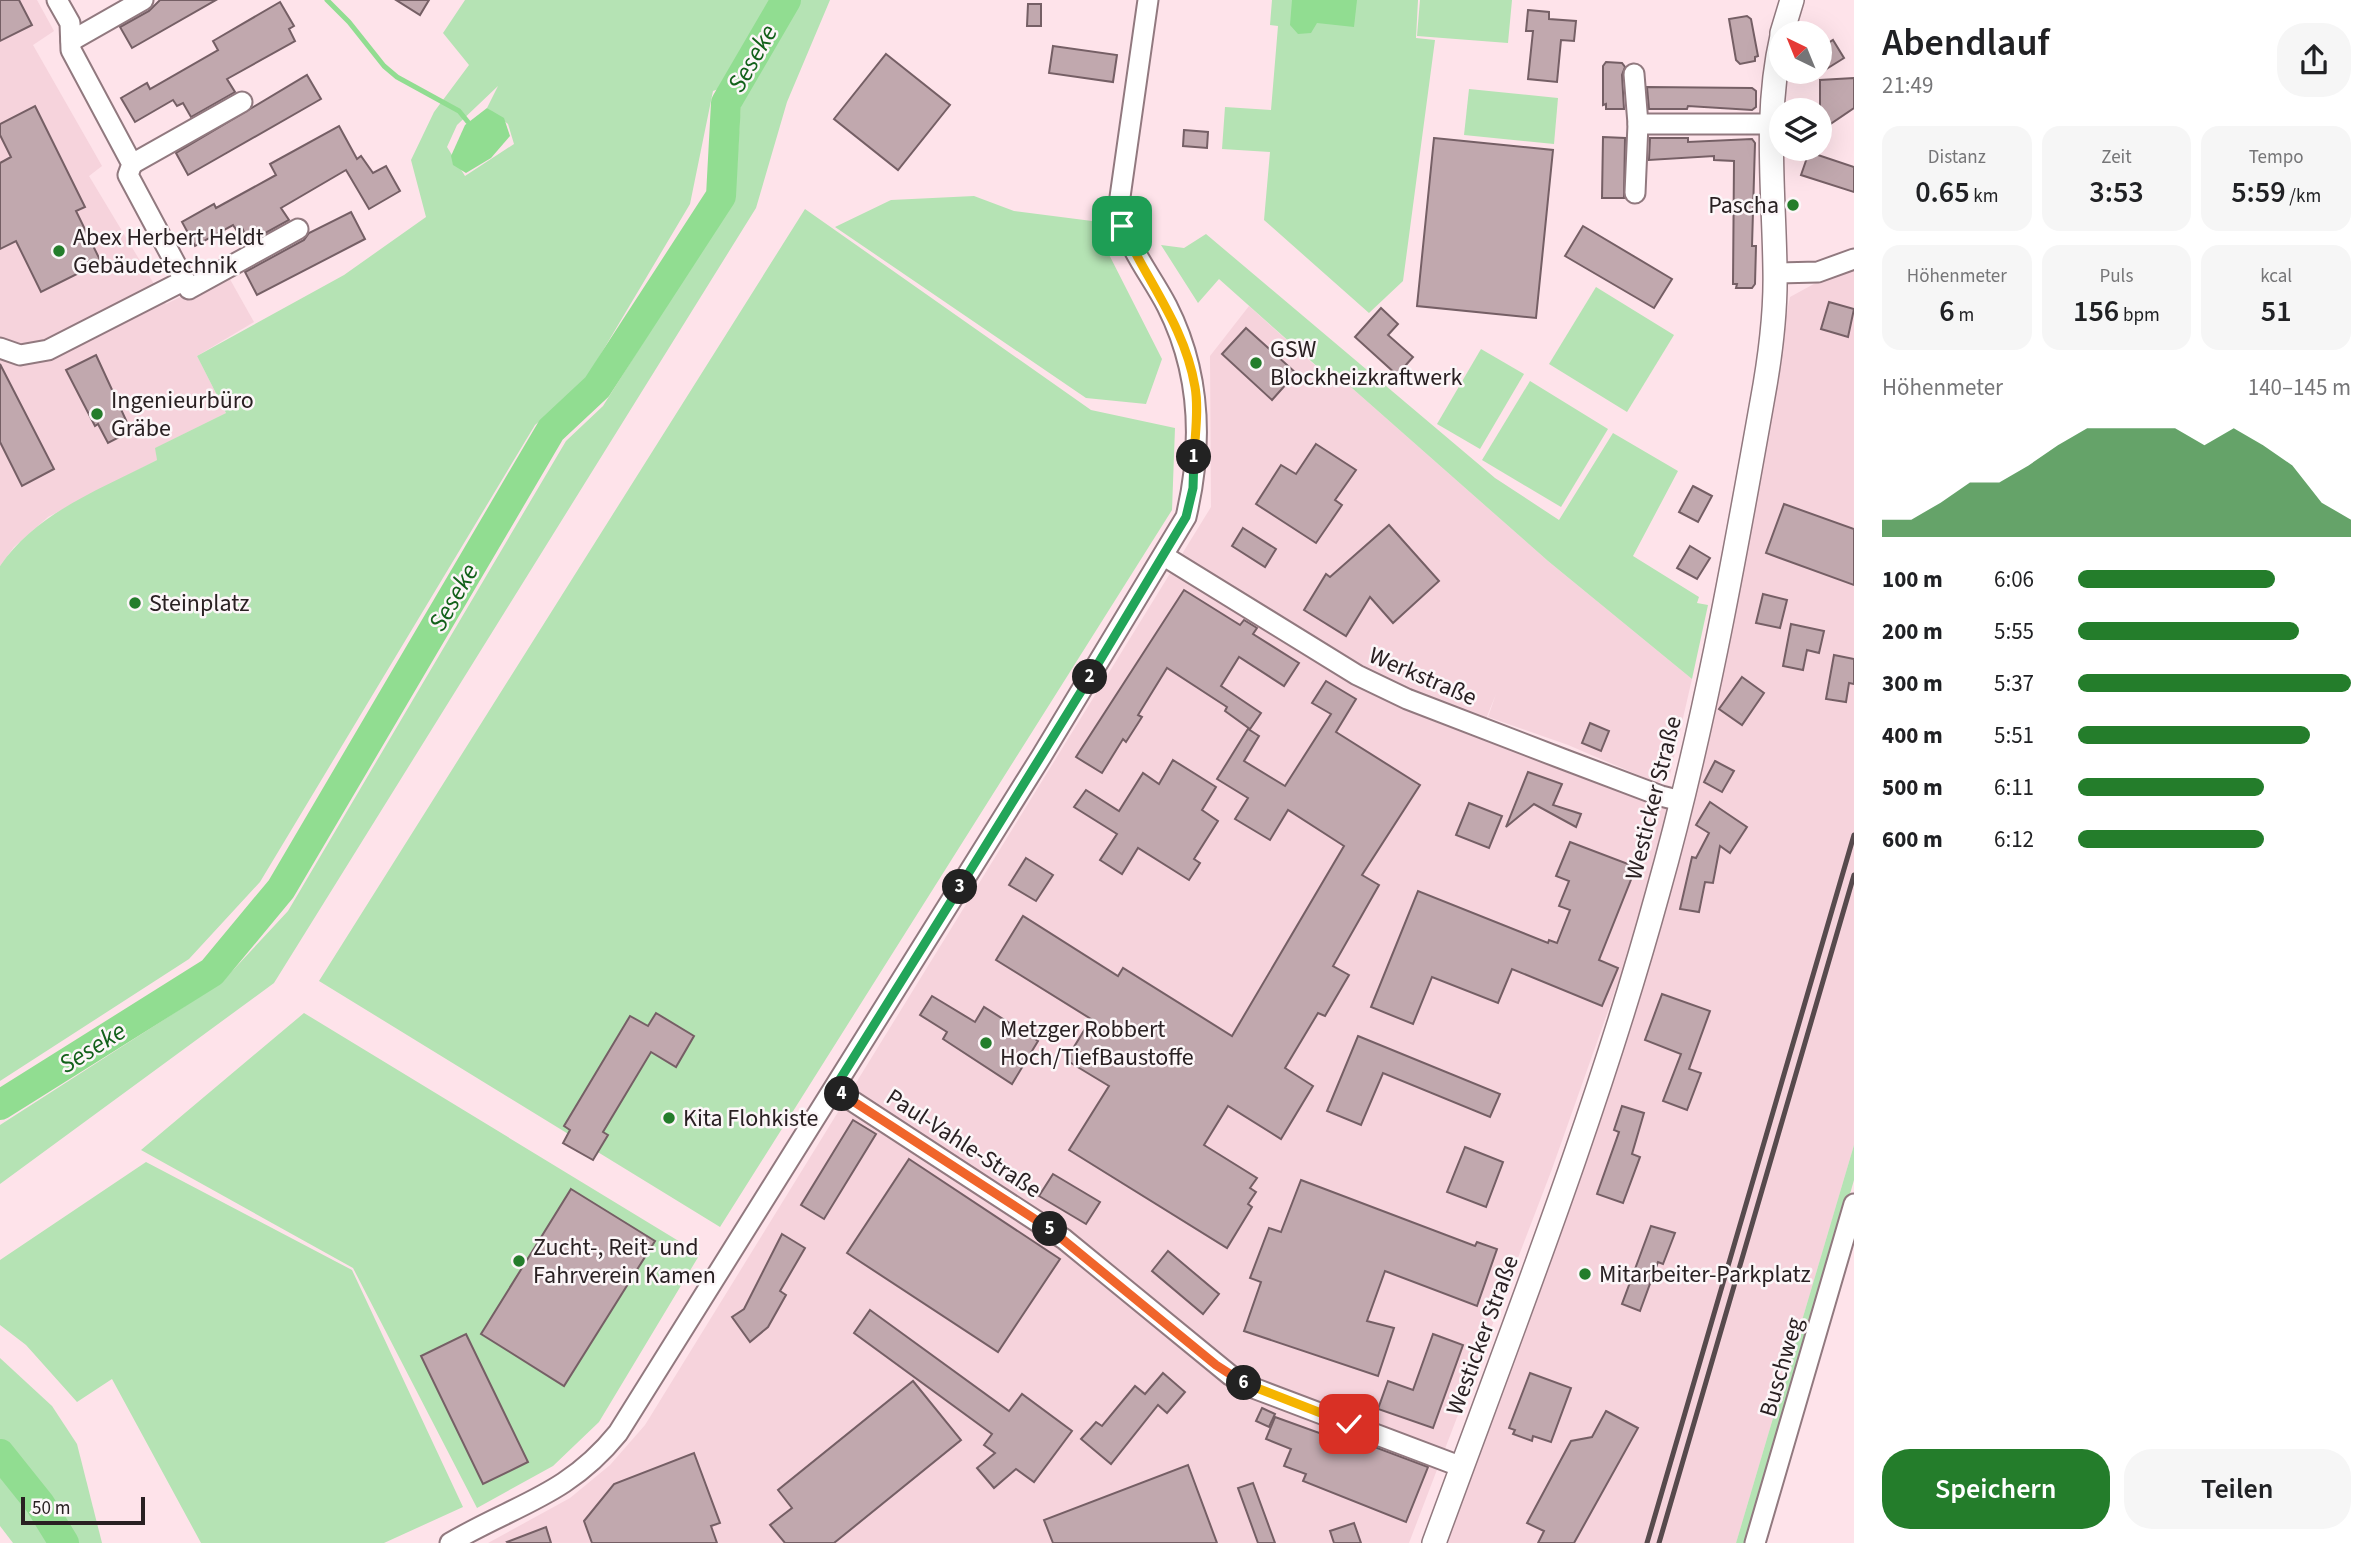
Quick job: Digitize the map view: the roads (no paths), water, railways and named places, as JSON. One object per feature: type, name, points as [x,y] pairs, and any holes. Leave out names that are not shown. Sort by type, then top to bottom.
[{"type":"street","points":[[57,0],[70,23],[71,50],[132,164]]},
{"type":"street","points":[[71,41],[143,0]]},
{"type":"street","points":[[450,1543],[560,1487],[599,1456],[637,1405],[1186,517],[1193,488],[1195,388],[1183,345],[1167,306],[1122,226],[1119,204],[1148,0]]},
{"type":"street","name":"Westicker Straße","points":[[1786,21],[1792,0]]},
{"type":"street","points":[[1634,74],[1638,124],[1635,193]]},
{"type":"street","points":[[242,102],[132,164],[128,176],[189,289],[298,229]]},
{"type":"street","points":[[1638,124],[1769,124]]},
{"type":"street","name":"Westicker Straße","points":[[1434,1543],[1565,1187],[1606,1065],[1652,913],[1681,801],[1714,649],[1767,377],[1775,273],[1771,161]]},
{"type":"street","points":[[1775,273],[1818,271],[1854,259]]},
{"type":"street","points":[[0,348],[20,355],[48,350],[185,280]]},
{"type":"street","name":"Werkstraße","points":[[1164,556],[1357,675],[1407,699],[1563,760],[1681,801]]},
{"type":"street","name":"Paul-Vahle-Straße","points":[[834,1089],[1064,1239],[1230,1375],[1256,1389],[1462,1467]]},
{"type":"street","name":"Buschweg","points":[[1755,1543],[1854,1204]]},
{"type":"waterway","points":[[327,0],[349,22],[384,66],[397,77],[459,111],[468,122]]},
{"type":"waterway","name":"Seseke","points":[[0,1105],[212,972],[281,889],[551,430],[597,387],[721,196],[726,103],[786,0]]},
{"type":"waterway","points":[[0,1454],[40,1504],[64,1543]]},
{"type":"railway","points":[[1647,1543],[1854,835]]},
{"type":"railway","points":[[1659,1543],[1854,875]]},
{"type":"place","name":"Pascha","points":[[1793,205]]},
{"type":"place","name":"Abex Herbert Heldt Gebäudetechnik","points":[[59,251]]},
{"type":"place","name":"GSW Blockheizkraftwerk","points":[[1256,363]]},
{"type":"place","name":"Ingenieurbüro Gräbe","points":[[97,414]]},
{"type":"place","name":"Steinplatz","points":[[135,603]]},
{"type":"place","name":"Metzger Robbert Hoch/TiefBaustoffe","points":[[986,1043]]},
{"type":"place","name":"Kita Flohkiste","points":[[669,1118]]},
{"type":"place","name":"Zucht-, Reit- und Fahrverein Kamen","points":[[519,1261]]},
{"type":"place","name":"Mitarbeiter-Parkplatz","points":[[1585,1274]]}]
